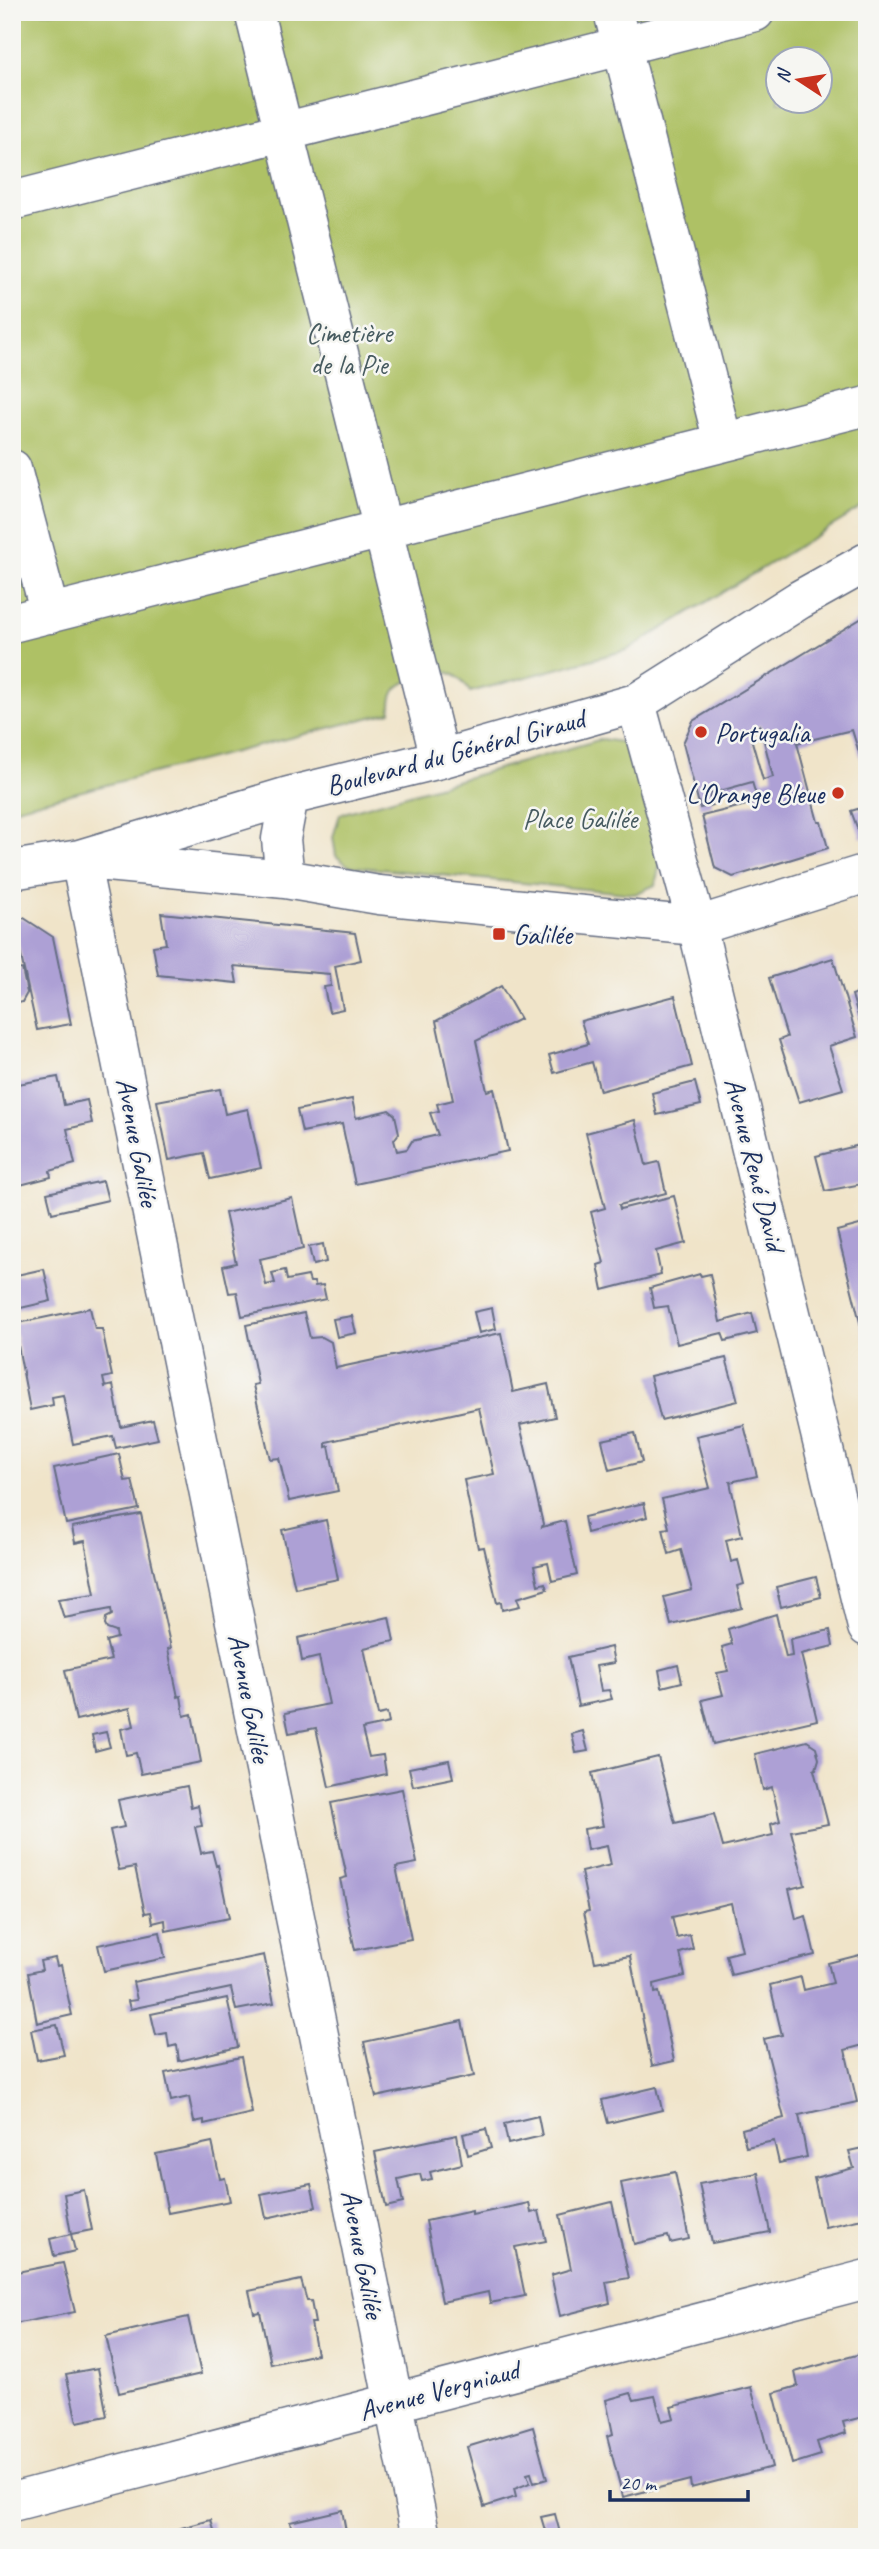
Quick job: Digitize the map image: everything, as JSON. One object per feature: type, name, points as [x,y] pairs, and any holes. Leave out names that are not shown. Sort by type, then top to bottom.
[{"type":"street","points":[[254,12],[440,758]]},
{"type":"street","points":[[12,201],[285,132],[617,29],[755,12]]},
{"type":"street","points":[[617,29],[723,442]]},
{"type":"street","points":[[12,623],[867,406]]},
{"type":"street","points":[[12,469],[50,614]]},
{"type":"street","name":"Boulevard du Général Giraud","points":[[12,870],[80,859],[289,796],[440,758],[636,703],[799,600],[867,562]]},
{"type":"street","name":"Avenue René David","points":[[636,703],[697,926],[867,1627]]},
{"type":"street","points":[[285,879],[281,839],[289,796]]},
{"type":"street","points":[[80,859],[285,879],[379,895],[697,926],[867,873]]},
{"type":"street","name":"Avenue Galilée","points":[[80,859],[421,2537]]},
{"type":"street","name":"Avenue Vergniaud","points":[[12,2502],[867,2279]]},
{"type":"green space","name":"Cimetière de la Pie","points":[[12,12],[867,12],[867,505],[627,650],[470,692],[453,674],[433,673],[398,687],[392,697],[391,712],[12,809]]},
{"type":"green space","name":"Place Galilée","points":[[602,739],[626,743],[640,757],[661,860],[655,885],[635,894],[349,866],[336,856],[333,837],[340,814]]},
{"type":"building","points":[[867,615],[867,778],[852,730],[797,743],[818,822],[821,822],[828,848],[733,877],[715,868],[702,816],[758,802],[752,782],[709,794],[712,805],[700,808],[683,743],[693,721]],"holes":[[[760,725],[773,777],[763,780],[749,731]]]},
{"type":"building","points":[[867,806],[867,836],[861,838],[851,811]]},
{"type":"building","points":[[161,913],[355,933],[361,960],[335,966],[343,1009],[329,1012],[324,987],[331,986],[330,974],[234,966],[237,983],[158,975],[153,946],[166,944]]},
{"type":"building","points":[[24,918],[53,937],[71,1024],[37,1030],[13,919]]},
{"type":"building","points":[[833,958],[857,1037],[829,1046],[843,1089],[799,1102],[779,1040],[787,1037],[769,978]]},
{"type":"building","points":[[12,961],[15,970],[22,969],[27,993],[22,1002],[12,1004]]},
{"type":"building","points":[[501,986],[520,1019],[476,1041],[487,1091],[494,1089],[508,1151],[355,1184],[342,1124],[302,1132],[297,1110],[352,1099],[356,1118],[389,1110],[395,1115],[399,1133],[394,1140],[397,1151],[407,1149],[412,1141],[438,1135],[430,1113],[439,1111],[437,1104],[453,1100],[436,1021]]},
{"type":"building","points":[[867,990],[867,1043],[866,1043],[852,995]]},
{"type":"building","points":[[675,996],[692,1066],[600,1091],[592,1062],[554,1073],[549,1055],[588,1044],[581,1021]]},
{"type":"building","points":[[58,1077],[64,1105],[87,1100],[92,1123],[67,1129],[75,1164],[50,1171],[51,1177],[20,1185],[12,1149],[12,1085]]},
{"type":"building","points":[[695,1082],[701,1105],[657,1115],[652,1093]]},
{"type":"building","points":[[220,1089],[225,1114],[248,1109],[261,1168],[210,1179],[204,1153],[169,1160],[157,1101]]},
{"type":"building","points":[[635,1120],[646,1165],[659,1162],[666,1193],[619,1205],[620,1209],[674,1196],[686,1243],[656,1251],[661,1275],[603,1290],[598,1265],[604,1263],[591,1212],[605,1208],[586,1133]]},
{"type":"building","points":[[867,1143],[867,1183],[825,1191],[816,1156]]},
{"type":"building","points":[[103,1181],[108,1200],[52,1213],[47,1193]]},
{"type":"building","points":[[292,1198],[303,1249],[260,1259],[266,1285],[275,1283],[272,1273],[285,1270],[287,1280],[308,1276],[315,1286],[323,1285],[326,1299],[242,1316],[237,1292],[229,1293],[223,1266],[236,1263],[225,1213]]},
{"type":"building","points":[[867,1223],[867,1346],[866,1346],[837,1231]]},
{"type":"building","points":[[323,1244],[326,1262],[313,1265],[309,1247]]},
{"type":"building","points":[[44,1269],[51,1301],[12,1310],[12,1276]]},
{"type":"building","points":[[700,1274],[710,1274],[720,1322],[752,1313],[757,1333],[725,1341],[722,1333],[677,1344],[668,1306],[654,1308],[650,1288]]},
{"type":"building","points":[[90,1308],[95,1329],[102,1329],[112,1376],[103,1378],[105,1387],[113,1385],[121,1427],[153,1420],[158,1439],[116,1448],[113,1436],[73,1444],[63,1395],[52,1397],[53,1405],[30,1410],[14,1324]]},
{"type":"building","points":[[492,1308],[496,1329],[479,1333],[474,1312]]},
{"type":"building","points":[[304,1313],[310,1338],[322,1337],[331,1342],[336,1368],[501,1333],[513,1392],[548,1384],[555,1417],[520,1425],[542,1527],[565,1521],[577,1575],[552,1581],[548,1563],[534,1566],[538,1585],[545,1583],[547,1589],[517,1598],[520,1606],[502,1610],[501,1602],[497,1603],[484,1547],[478,1548],[464,1480],[494,1474],[479,1408],[326,1442],[338,1491],[289,1501],[279,1458],[270,1459],[253,1385],[258,1384],[246,1325]]},
{"type":"building","points":[[352,1316],[356,1333],[337,1337],[333,1319]]},
{"type":"building","points":[[726,1358],[738,1401],[661,1420],[650,1376]]},
{"type":"building","points":[[744,1425],[757,1476],[730,1482],[742,1536],[726,1540],[731,1562],[738,1560],[744,1584],[737,1586],[742,1608],[671,1625],[664,1597],[692,1590],[681,1550],[669,1554],[663,1529],[669,1528],[662,1499],[710,1488],[696,1436]]},
{"type":"building","points":[[635,1433],[642,1462],[609,1470],[602,1440]]},
{"type":"building","points":[[119,1454],[125,1481],[132,1480],[139,1509],[66,1524],[54,1468]]},
{"type":"building","points":[[644,1503],[647,1517],[587,1533],[584,1517]]},
{"type":"building","points":[[141,1514],[171,1648],[168,1649],[178,1697],[181,1696],[184,1716],[192,1714],[201,1762],[141,1774],[136,1753],[126,1755],[121,1729],[134,1726],[130,1708],[76,1720],[65,1670],[111,1660],[106,1641],[117,1638],[116,1632],[107,1629],[105,1625],[106,1618],[112,1615],[111,1609],[64,1618],[58,1599],[95,1594],[85,1541],[75,1543],[72,1527]]},
{"type":"building","points":[[326,1520],[338,1579],[295,1588],[282,1530]]},
{"type":"building","points":[[816,1577],[821,1597],[781,1607],[776,1587]]},
{"type":"building","points":[[776,1614],[786,1657],[792,1656],[790,1639],[830,1630],[833,1646],[801,1654],[817,1720],[713,1744],[702,1700],[723,1695],[717,1673],[728,1671],[722,1647],[732,1644],[728,1629]]},
{"type":"building","points":[[389,1617],[394,1641],[364,1648],[378,1715],[387,1713],[389,1723],[362,1729],[369,1757],[383,1755],[386,1774],[329,1787],[316,1728],[289,1733],[285,1713],[329,1704],[319,1657],[302,1661],[298,1638]]},
{"type":"building","points":[[611,1647],[614,1663],[596,1666],[601,1691],[609,1690],[612,1699],[578,1706],[568,1657]]},
{"type":"building","points":[[678,1665],[682,1682],[662,1687],[659,1670]]},
{"type":"building","points":[[583,1731],[588,1751],[576,1753],[572,1734]]},
{"type":"building","points":[[106,1732],[110,1747],[95,1751],[92,1735]]},
{"type":"building","points":[[807,1741],[816,1747],[819,1759],[814,1770],[828,1824],[791,1831],[805,1885],[789,1889],[796,1919],[806,1916],[815,1955],[731,1975],[726,1955],[742,1951],[731,1903],[672,1917],[677,1938],[690,1935],[693,1949],[680,1953],[685,1976],[654,1984],[655,1993],[659,1992],[674,2061],[652,2066],[630,1956],[595,1962],[584,1912],[589,1911],[581,1872],[611,1865],[607,1846],[587,1850],[584,1829],[603,1826],[592,1773],[658,1757],[675,1823],[714,1814],[723,1847],[773,1835],[771,1824],[780,1821],[772,1787],[763,1790],[755,1754]]},
{"type":"building","points":[[449,1760],[453,1778],[413,1786],[409,1768]]},
{"type":"building","points":[[187,1786],[191,1807],[198,1805],[202,1826],[195,1827],[201,1853],[212,1851],[216,1866],[218,1865],[229,1918],[166,1931],[165,1920],[153,1923],[151,1912],[145,1913],[135,1867],[119,1870],[110,1830],[124,1827],[118,1800]]},
{"type":"building","points":[[402,1789],[417,1863],[396,1867],[411,1939],[355,1950],[340,1879],[347,1877],[331,1803]]},
{"type":"building","points":[[160,1932],[165,1958],[104,1971],[98,1945]]},
{"type":"building","points":[[867,1953],[867,2044],[845,2050],[857,2102],[799,2115],[807,2157],[779,2163],[774,2141],[746,2147],[742,2129],[784,2118],[764,2039],[782,2035],[770,1985],[801,1977],[804,1990],[833,1983],[828,1963]]},
{"type":"building","points":[[264,1955],[274,2003],[236,2010],[231,1988],[130,2009],[128,2001],[137,2000],[133,1982]]},
{"type":"building","points":[[55,1958],[57,1966],[61,1965],[72,2015],[37,2023],[28,1973],[42,1970],[40,1961]]},
{"type":"building","points":[[227,1998],[238,2047],[179,2061],[177,2045],[169,2047],[167,2033],[156,2035],[151,2014]]},
{"type":"building","points":[[462,2021],[474,2076],[376,2097],[364,2042]]},
{"type":"building","points":[[57,2025],[64,2055],[37,2060],[31,2030]]},
{"type":"building","points":[[241,2057],[252,2113],[204,2124],[204,2120],[194,2122],[189,2097],[171,2101],[165,2073]]},
{"type":"building","points":[[657,2087],[662,2110],[608,2123],[602,2100]]},
{"type":"building","points":[[538,2116],[542,2136],[508,2144],[504,2124]]},
{"type":"building","points":[[486,2129],[491,2148],[468,2155],[463,2134]]},
{"type":"building","points":[[457,2135],[462,2164],[430,2172],[432,2179],[422,2181],[420,2174],[398,2179],[403,2203],[386,2207],[375,2152]]},
{"type":"building","points":[[212,2142],[220,2179],[225,2178],[230,2201],[168,2213],[156,2154]]},
{"type":"building","points":[[867,2147],[867,2218],[825,2227],[814,2178],[854,2168],[849,2151]]},
{"type":"building","points":[[675,2172],[689,2239],[670,2243],[668,2236],[634,2244],[621,2183]]},
{"type":"building","points":[[758,2173],[770,2232],[712,2243],[699,2184]]},
{"type":"building","points":[[311,2184],[316,2207],[266,2218],[261,2194]]},
{"type":"building","points":[[84,2190],[92,2230],[71,2234],[64,2194]]},
{"type":"building","points":[[612,2202],[629,2278],[606,2282],[610,2303],[560,2316],[551,2275],[571,2269],[560,2215]]},
{"type":"building","points":[[529,2203],[531,2213],[539,2211],[546,2241],[515,2247],[525,2296],[490,2303],[488,2292],[442,2302],[426,2221]]},
{"type":"building","points":[[71,2234],[75,2251],[54,2256],[50,2239]]},
{"type":"building","points":[[63,2263],[75,2312],[14,2324],[12,2273]]},
{"type":"building","points":[[301,2280],[307,2301],[311,2301],[315,2323],[311,2323],[317,2354],[271,2364],[260,2312],[254,2313],[249,2291]]},
{"type":"building","points":[[188,2317],[201,2374],[119,2393],[106,2336]]},
{"type":"building","points":[[867,2352],[867,2416],[843,2422],[846,2433],[817,2442],[821,2455],[792,2464],[774,2393],[798,2386],[795,2372]]},
{"type":"building","points":[[98,2368],[107,2416],[77,2422],[66,2374]]},
{"type":"building","points":[[751,2387],[772,2467],[691,2488],[690,2480],[623,2497],[607,2436],[613,2434],[606,2400],[631,2393],[634,2400],[655,2396],[662,2421],[674,2418],[671,2407]]},
{"type":"building","points":[[533,2427],[547,2479],[534,2483],[531,2473],[527,2474],[530,2483],[514,2489],[516,2497],[484,2507],[467,2447]]},
{"type":"building","points":[[342,2510],[347,2537],[293,2537],[290,2522]]},
{"type":"building","points":[[555,2514],[561,2537],[547,2537],[541,2517]]},
{"type":"building","points":[[211,2520],[216,2537],[151,2537],[151,2536]]},
{"type":"place","name":"Portugalia","points":[[701,732]]},
{"type":"place","name":"L'Orange Bleue","points":[[838,793]]},
{"type":"place","name":"Galilée","points":[[499,934]]}]
